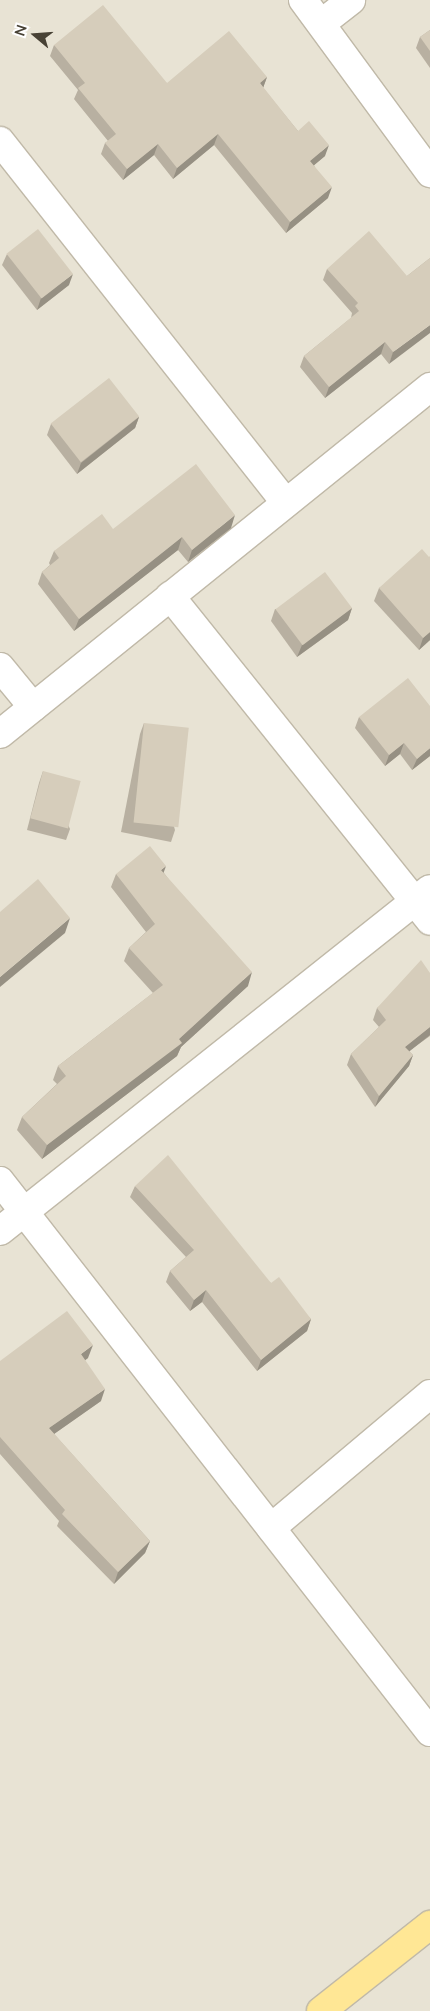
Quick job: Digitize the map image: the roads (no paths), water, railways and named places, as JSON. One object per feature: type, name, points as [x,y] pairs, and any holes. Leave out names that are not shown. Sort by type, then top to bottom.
[{"type":"main road","points":[[321,2011],[430,1925]]},
{"type":"street","points":[[303,0],[322,23],[430,173]]},
{"type":"street","points":[[322,23],[351,0]]},
{"type":"street","points":[[0,141],[286,503]]},
{"type":"street","points":[[0,734],[430,387]]},
{"type":"street","points":[[0,1231],[425,904],[170,596]]},
{"type":"street","points":[[0,667],[33,707]]},
{"type":"street","points":[[0,1181],[430,1732]]},
{"type":"street","points":[[271,1528],[430,1394]]}]
